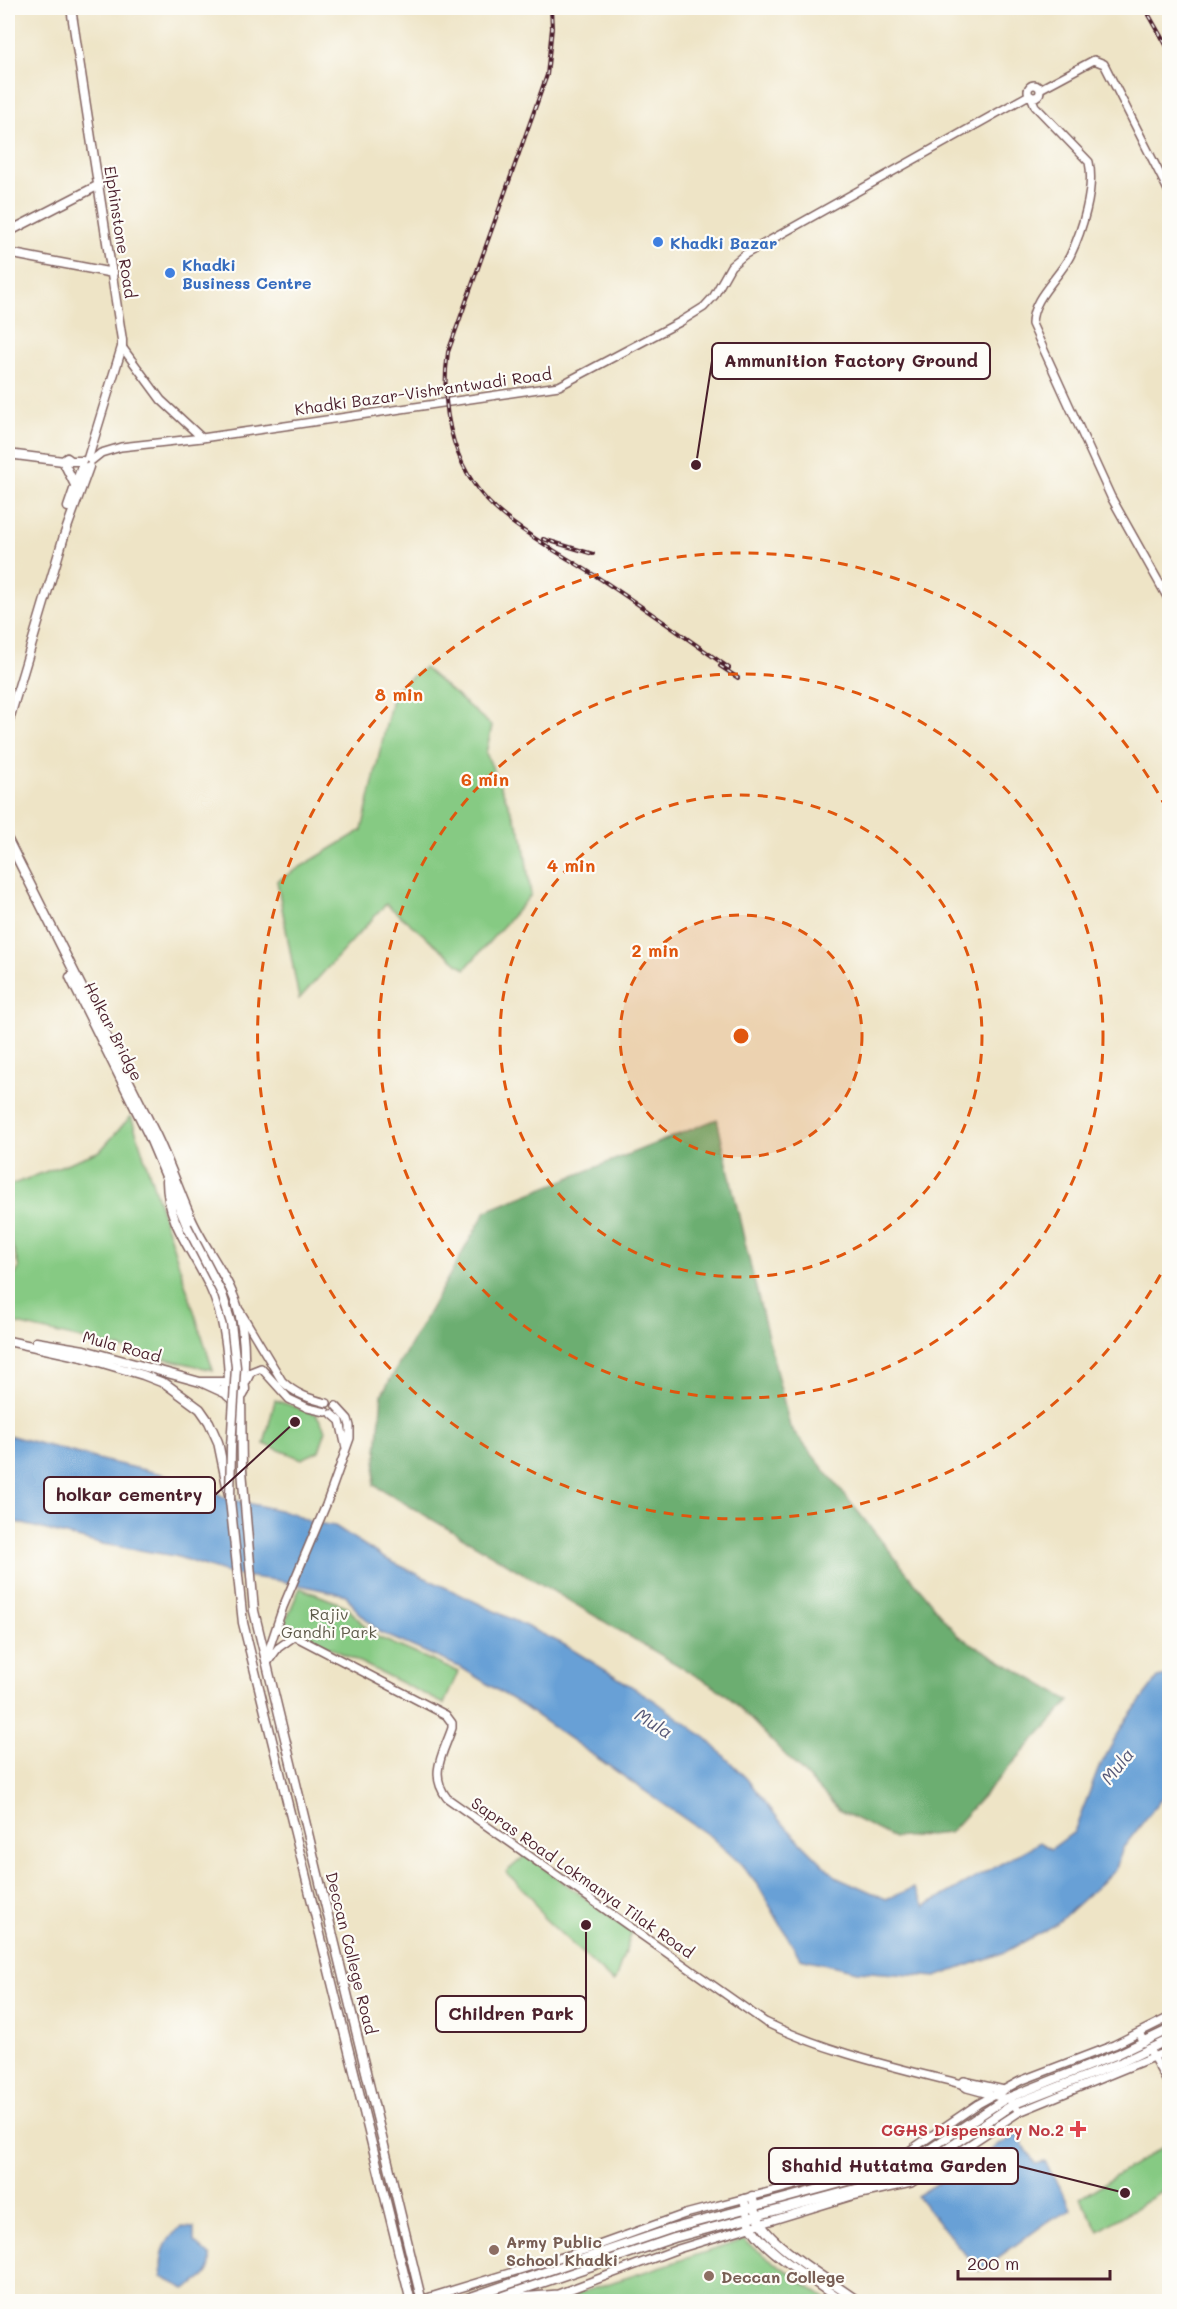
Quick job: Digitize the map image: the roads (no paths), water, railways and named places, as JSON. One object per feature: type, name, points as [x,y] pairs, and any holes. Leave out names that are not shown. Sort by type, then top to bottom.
[{"type":"main road","name":"Elphinstone Road","points":[[8,723],[9,704],[122,347],[113,273],[71,8]]},
{"type":"main road","points":[[8,232],[99,185]]},
{"type":"main road","points":[[8,253],[113,273]]},
{"type":"main road","points":[[8,454],[65,460],[73,455],[81,455],[86,462],[75,485],[9,704]]},
{"type":"main road","points":[[65,460],[75,485]]},
{"type":"main road","points":[[8,840],[170,1164],[190,1218],[237,1306],[243,1349],[244,1385],[241,1396],[234,1398],[200,1382]]},
{"type":"main road","name":"Holkar Bridge","points":[[8,852],[145,1126],[167,1174],[187,1227],[222,1294],[231,1323],[236,1367],[230,1500]]},
{"type":"main road","points":[[167,1174],[168,1202],[173,1221],[210,1287],[220,1313],[228,1353],[229,1381],[225,1389],[227,1394]]},
{"type":"main road","name":"Mula Road","points":[[8,1336],[200,1382],[229,1381]]},
{"type":"main road","name":"Mula Road","points":[[8,1341],[70,1352]]},
{"type":"main road","points":[[70,1352],[157,1380],[183,1395],[200,1409],[219,1442],[230,1500]]},
{"type":"main road","points":[[229,1381],[237,1379],[244,1385]]},
{"type":"main road","name":"Deccan College Road","points":[[241,1396],[242,1470],[254,1611],[417,2301]]},
{"type":"main road","name":"Deccan College Road","points":[[230,1500],[243,1623],[417,2301]]},
{"type":"main road","points":[[1148,2050],[1170,2029]]},
{"type":"main road","points":[[1140,2033],[1148,2050]]},
{"type":"main road","points":[[456,2301],[671,2229],[752,2213],[908,2175],[1019,2104],[1118,2054],[1148,2050],[1170,2039]]},
{"type":"main road","points":[[486,2301],[532,2291],[674,2238],[904,2166],[1004,2094],[1019,2104]]},
{"type":"main road","points":[[748,2198],[761,2240],[843,2301]]},
{"type":"main road","points":[[756,2227],[859,2301]]},
{"type":"street","name":"Khadki Bazar-Vishrantwadi Road","points":[[86,462],[101,453],[121,447],[202,438],[559,386],[670,328],[704,307],[714,296],[731,266],[744,255],[1030,95],[1028,90],[1030,86],[1035,85],[1040,89],[1094,60],[1104,64],[1170,194]]},
{"type":"street","points":[[1030,95],[1035,106],[1089,162],[1092,175],[1092,189],[1070,256],[1032,314],[1032,324],[1111,497],[1170,602]]},
{"type":"street","points":[[122,347],[161,400],[202,438]]},
{"type":"street","points":[[237,1306],[282,1382],[303,1396],[333,1403],[345,1413],[350,1426],[346,1450],[326,1505],[283,1607],[266,1661]]},
{"type":"street","points":[[244,1385],[251,1372],[261,1368],[289,1399],[308,1408],[329,1413],[335,1412],[336,1406]]},
{"type":"street","points":[[327,1403],[324,1408],[340,1421],[346,1450]]},
{"type":"street","name":"Sapras Road Lokmanya Tilak Road","points":[[277,1627],[446,1715],[452,1723],[452,1728],[439,1761],[438,1773],[440,1787],[447,1797],[765,2022],[786,2032],[846,2053],[992,2096],[1004,2094]]},
{"type":"street","points":[[266,1661],[295,1636]]},
{"type":"street","points":[[271,1644],[279,1648]]},
{"type":"street","points":[[1004,2094],[1020,2081],[1114,2045],[1170,2017]]},
{"type":"street","points":[[509,2301],[532,2291],[558,2294],[678,2249],[852,2196],[911,2183],[1019,2104],[1148,2050],[1170,2050]]},
{"type":"street","points":[[1148,2050],[1170,2087]]},
{"type":"street","name":"Sapras Road Lokmanya Tilak Road","points":[[964,2086],[964,2081],[1004,2094]]},
{"type":"street","points":[[964,2086],[978,2104]]},
{"type":"street","points":[[417,2301],[585,2250],[668,2219],[900,2158],[992,2096]]},
{"type":"water","name":"Mula","points":[[8,1435],[184,1479],[225,1498],[292,1513],[310,1522],[335,1526],[384,1558],[563,1644],[654,1700],[707,1739],[747,1779],[781,1822],[835,1876],[886,1899],[914,1888],[925,1906],[1040,1842],[1051,1849],[1074,1832],[1098,1770],[1124,1723],[1158,1678],[1169,1675],[1169,1789],[1122,1849],[1116,1869],[1055,1925],[1005,1952],[936,1977],[857,1971],[800,1958],[759,1887],[741,1864],[711,1837],[521,1705],[462,1668],[379,1632],[355,1608],[346,1595],[281,1581],[230,1574],[175,1556],[96,1543],[8,1520]]},
{"type":"water","points":[[1017,2134],[1035,2164],[1045,2162],[1072,2210],[1049,2221],[979,2271],[917,2196]]},
{"type":"water","points":[[181,2227],[194,2228],[194,2242],[211,2257],[210,2269],[207,2273],[185,2289],[162,2277],[161,2269],[164,2249],[170,2237]]},
{"type":"railway","points":[[551,8],[552,28],[547,75],[448,352],[446,397],[454,442],[473,483],[505,517],[529,535],[621,593],[729,668]]},
{"type":"railway","points":[[1145,8],[1170,52]]},
{"type":"railway","points":[[543,539],[593,554]]},
{"type":"railway","points":[[720,666],[738,678]]},
{"type":"place","name":"Khadki Bazar","points":[[658,242]]},
{"type":"place","name":"Khadki Business Centre","points":[[170,273]]},
{"type":"place","name":"Ammunition Factory Ground","points":[[696,465]]},
{"type":"place","name":"holkar cementry","points":[[295,1422]]},
{"type":"place","name":"Children Park","points":[[586,1925]]},
{"type":"place","name":"CGHS Dispensary No.2","points":[[1078,2129]]},
{"type":"place","name":"Shahid Huttatma Garden","points":[[1125,2193]]},
{"type":"place","name":"Army Public School Khadki","points":[[494,2250]]},
{"type":"place","name":"Deccan College","points":[[709,2276]]},
{"type":"park label","name":"Rajiv Gandhi Park","points":[[329,1622]]}]
